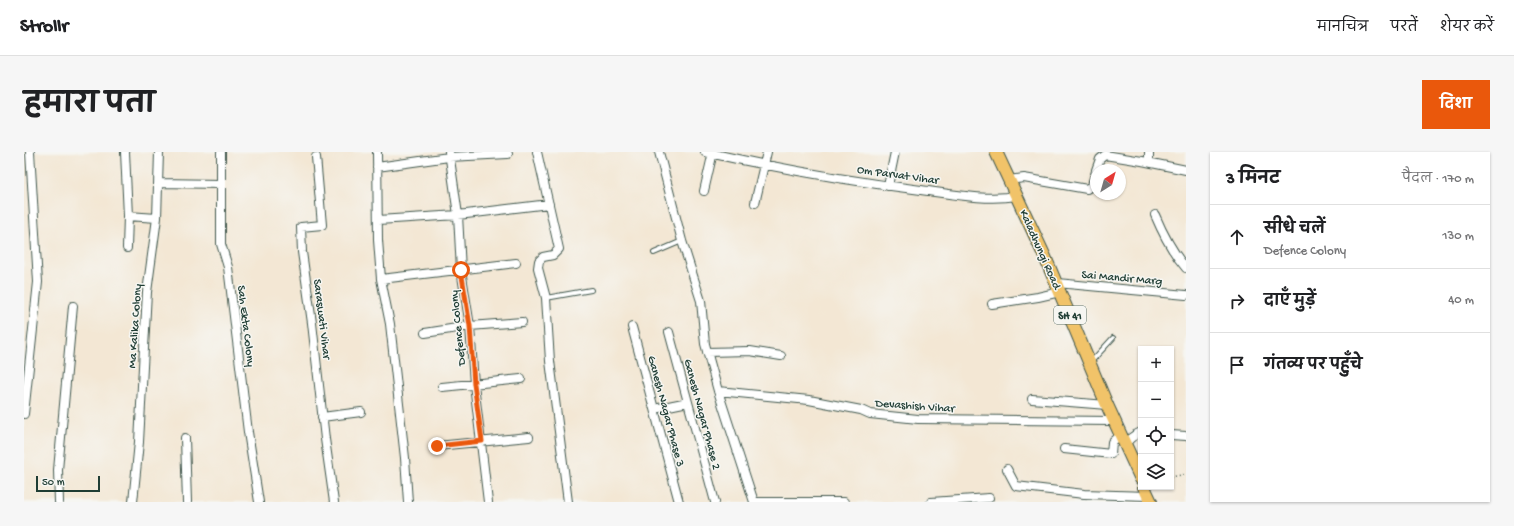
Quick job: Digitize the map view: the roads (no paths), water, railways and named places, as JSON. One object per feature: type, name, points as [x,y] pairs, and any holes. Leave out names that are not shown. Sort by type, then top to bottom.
[{"type":"main road","name":"Kaladhungi Road","points":[[996,152],[1058,287],[1107,405],[1138,472]]},
{"type":"street","points":[[24,414],[38,282],[30,152]]},
{"type":"street","points":[[125,152],[128,216],[127,248]]},
{"type":"street","name":"Ma Kalika Colony","points":[[133,502],[139,442],[148,292],[157,218],[159,152]]},
{"type":"street","name":"Sah Ekta Colony","points":[[221,152],[221,244],[228,267],[248,432],[259,502]]},
{"type":"street","points":[[377,152],[381,280],[390,324],[405,458],[408,502]]},
{"type":"street","points":[[537,152],[559,249],[553,255],[543,257],[539,261],[538,268],[546,298],[550,361],[568,502]]},
{"type":"street","points":[[659,152],[682,241],[701,300],[707,352],[754,502],[844,502]]},
{"type":"street","points":[[704,191],[710,152]]},
{"type":"street","name":"Om Parvat Vihar","points":[[710,152],[765,164],[888,186],[969,196],[1003,198],[1017,196]]},
{"type":"street","points":[[756,202],[767,152]]},
{"type":"street","points":[[888,186],[894,152]]},
{"type":"street","points":[[1149,152],[1149,162]]},
{"type":"street","points":[[377,167],[449,154],[508,154]]},
{"type":"street","name":"Defence Colony","points":[[449,154],[458,215],[461,270],[470,326],[474,384],[482,441],[488,502]]},
{"type":"street","points":[[1098,164],[1100,159],[1105,155],[1186,170]]},
{"type":"street","name":"Saraswati Vihar","points":[[316,157],[322,225],[301,227],[302,252],[334,502]]},
{"type":"street","points":[[1009,180],[1024,178],[1087,189],[1090,187]]},
{"type":"street","points":[[159,183],[221,184]]},
{"type":"street","points":[[378,220],[458,215],[549,204]]},
{"type":"street","points":[[1155,214],[1171,249],[1186,268]]},
{"type":"street","points":[[128,216],[157,218]]},
{"type":"street","points":[[381,280],[516,263]]},
{"type":"street","name":"Sai Mandir Marg","points":[[992,304],[1038,297],[1058,287],[1186,295]]},
{"type":"street","points":[[59,502],[58,470],[73,306]]},
{"type":"street","points":[[425,333],[470,326],[522,322]]},
{"type":"street","name":"Ganesh Nagar Phase 3","points":[[632,327],[680,502]]},
{"type":"street","name":"Ganesh Nagar Phase 2","points":[[668,332],[715,502]]},
{"type":"street","points":[[707,352],[750,351],[781,356]]},
{"type":"street","points":[[442,387],[521,379]]},
{"type":"street","name":"Devashish Vihar","points":[[718,391],[809,400],[861,410],[870,414],[918,419],[1114,421]]},
{"type":"street","points":[[1032,399],[1107,405]]},
{"type":"street","points":[[654,409],[688,402]]},
{"type":"street","points":[[322,417],[361,412]]},
{"type":"street","points":[[1064,449],[1111,454],[1112,442],[1123,439],[1128,440],[1138,433]]},
{"type":"street","points":[[1174,435],[1186,436]]},
{"type":"street","points":[[437,446],[528,437]]},
{"type":"street","points":[[186,438],[187,502]]},
{"type":"street","points":[[1007,469],[1016,486],[1084,494],[1148,495]]},
{"type":"street","points":[[931,502],[989,498]]},
{"type":"lane","points":[[654,253],[682,241]]},
{"type":"lane","points":[[546,298],[591,290]]},
{"type":"lane","points":[[1090,363],[1113,338]]}]
